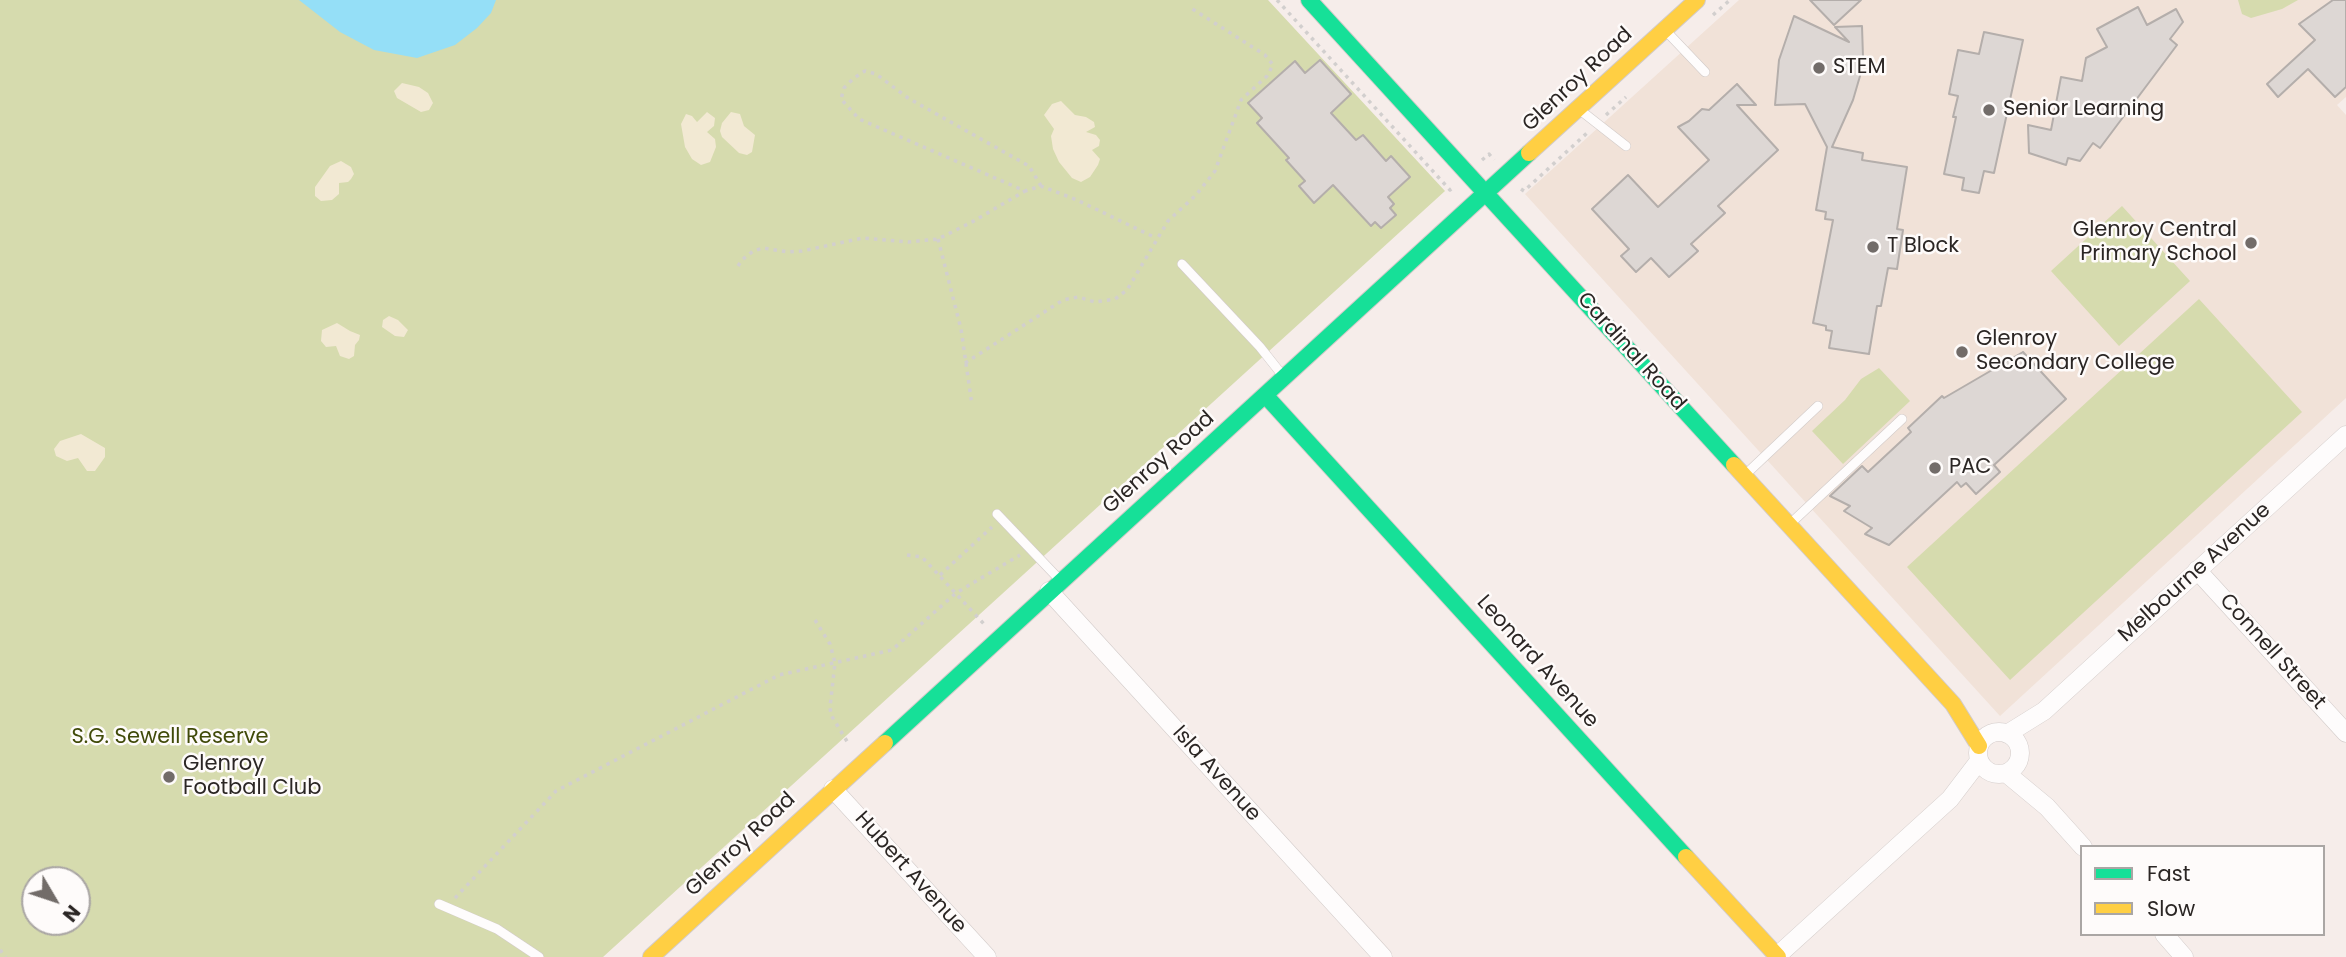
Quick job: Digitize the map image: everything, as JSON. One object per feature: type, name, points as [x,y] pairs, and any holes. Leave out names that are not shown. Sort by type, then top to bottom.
[{"type":"street","name":"Cardinal Road","points":[[1309,0],[2081,845]]},
{"type":"street","name":"Glenroy Road","points":[[651,957],[1697,0]]},
{"type":"street","name":"Leonard Avenue","points":[[1265,395],[1777,957]]},
{"type":"street","name":"Melbourne Avenue","points":[[1777,957],[2346,435]]},
{"type":"street","name":"Connell Street","points":[[2197,570],[2346,733]]},
{"type":"street","name":"Isla Avenue","points":[[1055,586],[1383,957]]},
{"type":"street","name":"Hubert Avenue","points":[[833,789],[987,957]]},
{"type":"street","points":[[2166,936],[2184,957]]},
{"type":"lane","points":[[1664,30],[1704,72]]},
{"type":"lane","points":[[1578,109],[1626,146]]},
{"type":"lane","points":[[1182,264],[1267,355],[1284,377]]},
{"type":"lane","points":[[1744,476],[1818,406]]},
{"type":"lane","points":[[1789,525],[1902,419]]},
{"type":"lane","points":[[999,516],[1030,549],[1055,586]]},
{"type":"lane","points":[[443,906],[497,929],[539,957]]},
{"type":"path","points":[[1277,0],[1450,190],[1489,154],[1524,191],[1634,89]]},
{"type":"path","points":[[1710,18],[1730,0]]},
{"type":"path","points":[[965,363],[1063,300],[1078,297],[1095,302],[1115,299],[1127,290],[1168,221],[1196,195],[1215,172],[1241,100],[1267,76],[1273,65],[1265,55],[1191,8]]},
{"type":"path","points":[[1025,191],[859,119],[841,99],[844,88],[865,71],[876,74],[908,98],[1029,166],[1041,186],[1156,238]]},
{"type":"path","points":[[738,267],[753,251],[763,248],[788,252],[863,238],[908,242],[938,239],[1025,191],[1041,186]]},
{"type":"path","points":[[938,239],[961,329],[972,405]]},
{"type":"path","points":[[940,575],[999,516]]},
{"type":"path","points":[[443,906],[556,790],[779,675],[892,650],[956,593],[1030,549]]},
{"type":"path","points":[[907,555],[922,556],[998,638]]},
{"type":"path","points":[[815,620],[830,644],[835,663],[831,715],[848,743]]},
{"type":"path","points":[[0,950],[6,957]]},
{"type":"shaded area","name":"Glenroy Secondary College","points":[[1739,0],[2346,0],[2346,97],[2337,105],[2346,115],[2346,398],[2000,716],[1525,194]]},
{"type":"green space","name":"S.G. Sewell Reserve","points":[[0,0],[1268,0],[1445,191],[603,957],[0,957]]},
{"type":"green space","points":[[2238,0],[2298,0],[2282,9],[2251,18],[2242,14]]},
{"type":"green space","points":[[2122,206],[2190,281],[2119,346],[2051,271]]},
{"type":"green space","points":[[2199,299],[2302,412],[2010,680],[1907,567]]},
{"type":"green space","points":[[1879,368],[1910,401],[1843,464],[1812,431],[1845,400],[1861,379]]},
{"type":"sand","points":[[402,83],[419,87],[428,93],[433,103],[429,110],[421,112],[397,98],[394,91]]},
{"type":"sand","points":[[1061,101],[1075,115],[1094,122],[1095,127],[1086,132],[1096,135],[1100,140],[1099,146],[1092,150],[1100,159],[1098,165],[1090,177],[1081,182],[1072,178],[1059,162],[1051,136],[1054,129],[1044,115],[1052,104]]},
{"type":"sand","points":[[707,112],[715,118],[714,126],[707,132],[715,139],[716,147],[710,162],[701,165],[692,159],[685,147],[681,124],[686,114],[697,122]]},
{"type":"sand","points":[[731,112],[740,114],[744,126],[755,135],[752,152],[747,155],[739,153],[722,137],[722,123]]},
{"type":"sand","points":[[341,161],[351,167],[354,174],[348,182],[339,183],[339,194],[332,200],[321,201],[315,196],[315,187],[330,166]]},
{"type":"sand","points":[[389,316],[398,320],[408,330],[404,337],[395,336],[382,327],[383,320]]},
{"type":"sand","points":[[337,323],[360,335],[354,356],[349,359],[340,356],[336,346],[326,347],[321,341],[322,330]]},
{"type":"sand","points":[[81,434],[105,448],[105,457],[95,471],[87,471],[78,458],[67,461],[56,456],[54,449],[60,441]]},
{"type":"water","points":[[299,0],[496,0],[491,13],[455,45],[417,58],[374,50],[340,32]]},
{"type":"building","points":[[1810,0],[1861,0],[1834,25]]},
{"type":"building","points":[[2333,0],[2346,0],[2346,87],[2335,97],[2308,69],[2278,97],[2267,84],[2315,40],[2299,24]]},
{"type":"building","points":[[2138,7],[2147,25],[2176,9],[2183,22],[2170,39],[2177,45],[2100,148],[2093,143],[2080,161],[2068,158],[2066,165],[2029,153],[2028,125],[2051,130],[2061,77],[2082,81],[2086,58],[2107,47],[2097,29]]},
{"type":"building","points":[[1794,16],[1849,42],[1835,27],[1862,26],[1863,57],[1860,76],[1853,100],[1832,147],[1863,153],[1862,160],[1907,167],[1897,229],[1903,230],[1897,269],[1888,268],[1881,306],[1877,306],[1869,354],[1829,348],[1832,331],[1826,330],[1826,326],[1813,323],[1833,220],[1825,219],[1826,212],[1816,210],[1827,147],[1805,104],[1775,105],[1779,60]]},
{"type":"building","name":"Senior Learning","points":[[1984,32],[2023,40],[1994,173],[1984,171],[1979,193],[1962,190],[1964,178],[1944,174],[1956,117],[1953,117],[1958,96],[1949,94],[1958,50],[1979,54]]},
{"type":"building","points":[[1320,60],[1351,94],[1331,113],[1356,140],[1363,135],[1386,161],[1391,156],[1410,177],[1388,197],[1394,204],[1390,208],[1396,215],[1381,228],[1375,222],[1371,226],[1333,185],[1314,203],[1299,186],[1305,181],[1286,160],[1289,158],[1257,123],[1262,118],[1248,103],[1295,61],[1305,73]]},
{"type":"building","points":[[1737,84],[1756,105],[1737,105],[1778,150],[1718,206],[1725,213],[1691,244],[1698,251],[1669,277],[1651,258],[1636,272],[1621,256],[1629,249],[1592,209],[1628,175],[1658,207],[1709,160],[1678,127],[1702,109],[1709,110]]},
{"type":"building","name":"PAC","points":[[2023,352],[2066,399],[1994,465],[2000,472],[1976,494],[1966,483],[1961,487],[1957,482],[1889,545],[1865,534],[1872,528],[1844,511],[1850,506],[1830,496],[1862,466],[1868,472],[1911,432],[1908,428],[1942,396],[1944,398]]},
{"type":"traffic: fast","points":[[1309,0],[1734,465]]},
{"type":"traffic: fast","points":[[885,743],[1529,153]]},
{"type":"traffic: fast","points":[[1265,395],[1686,857]]},
{"type":"traffic: slow","points":[[1529,153],[1697,0]]},
{"type":"traffic: slow","points":[[1734,465],[1953,704],[1979,746]]},
{"type":"traffic: slow","points":[[651,957],[885,743]]},
{"type":"traffic: slow","points":[[1686,857],[1778,957]]},
{"type":"place","name":"STEM","points":[[1819,68]]},
{"type":"place","name":"Senior Learning","points":[[1989,110]]},
{"type":"place","name":"Glenroy Central Primary School","points":[[2251,243]]},
{"type":"place","name":"T Block","points":[[1873,247]]},
{"type":"place","name":"Glenroy Secondary College","points":[[1962,352]]},
{"type":"place","name":"PAC","points":[[1935,468]]},
{"type":"place","name":"Glenroy Football Club","points":[[169,777]]}]
